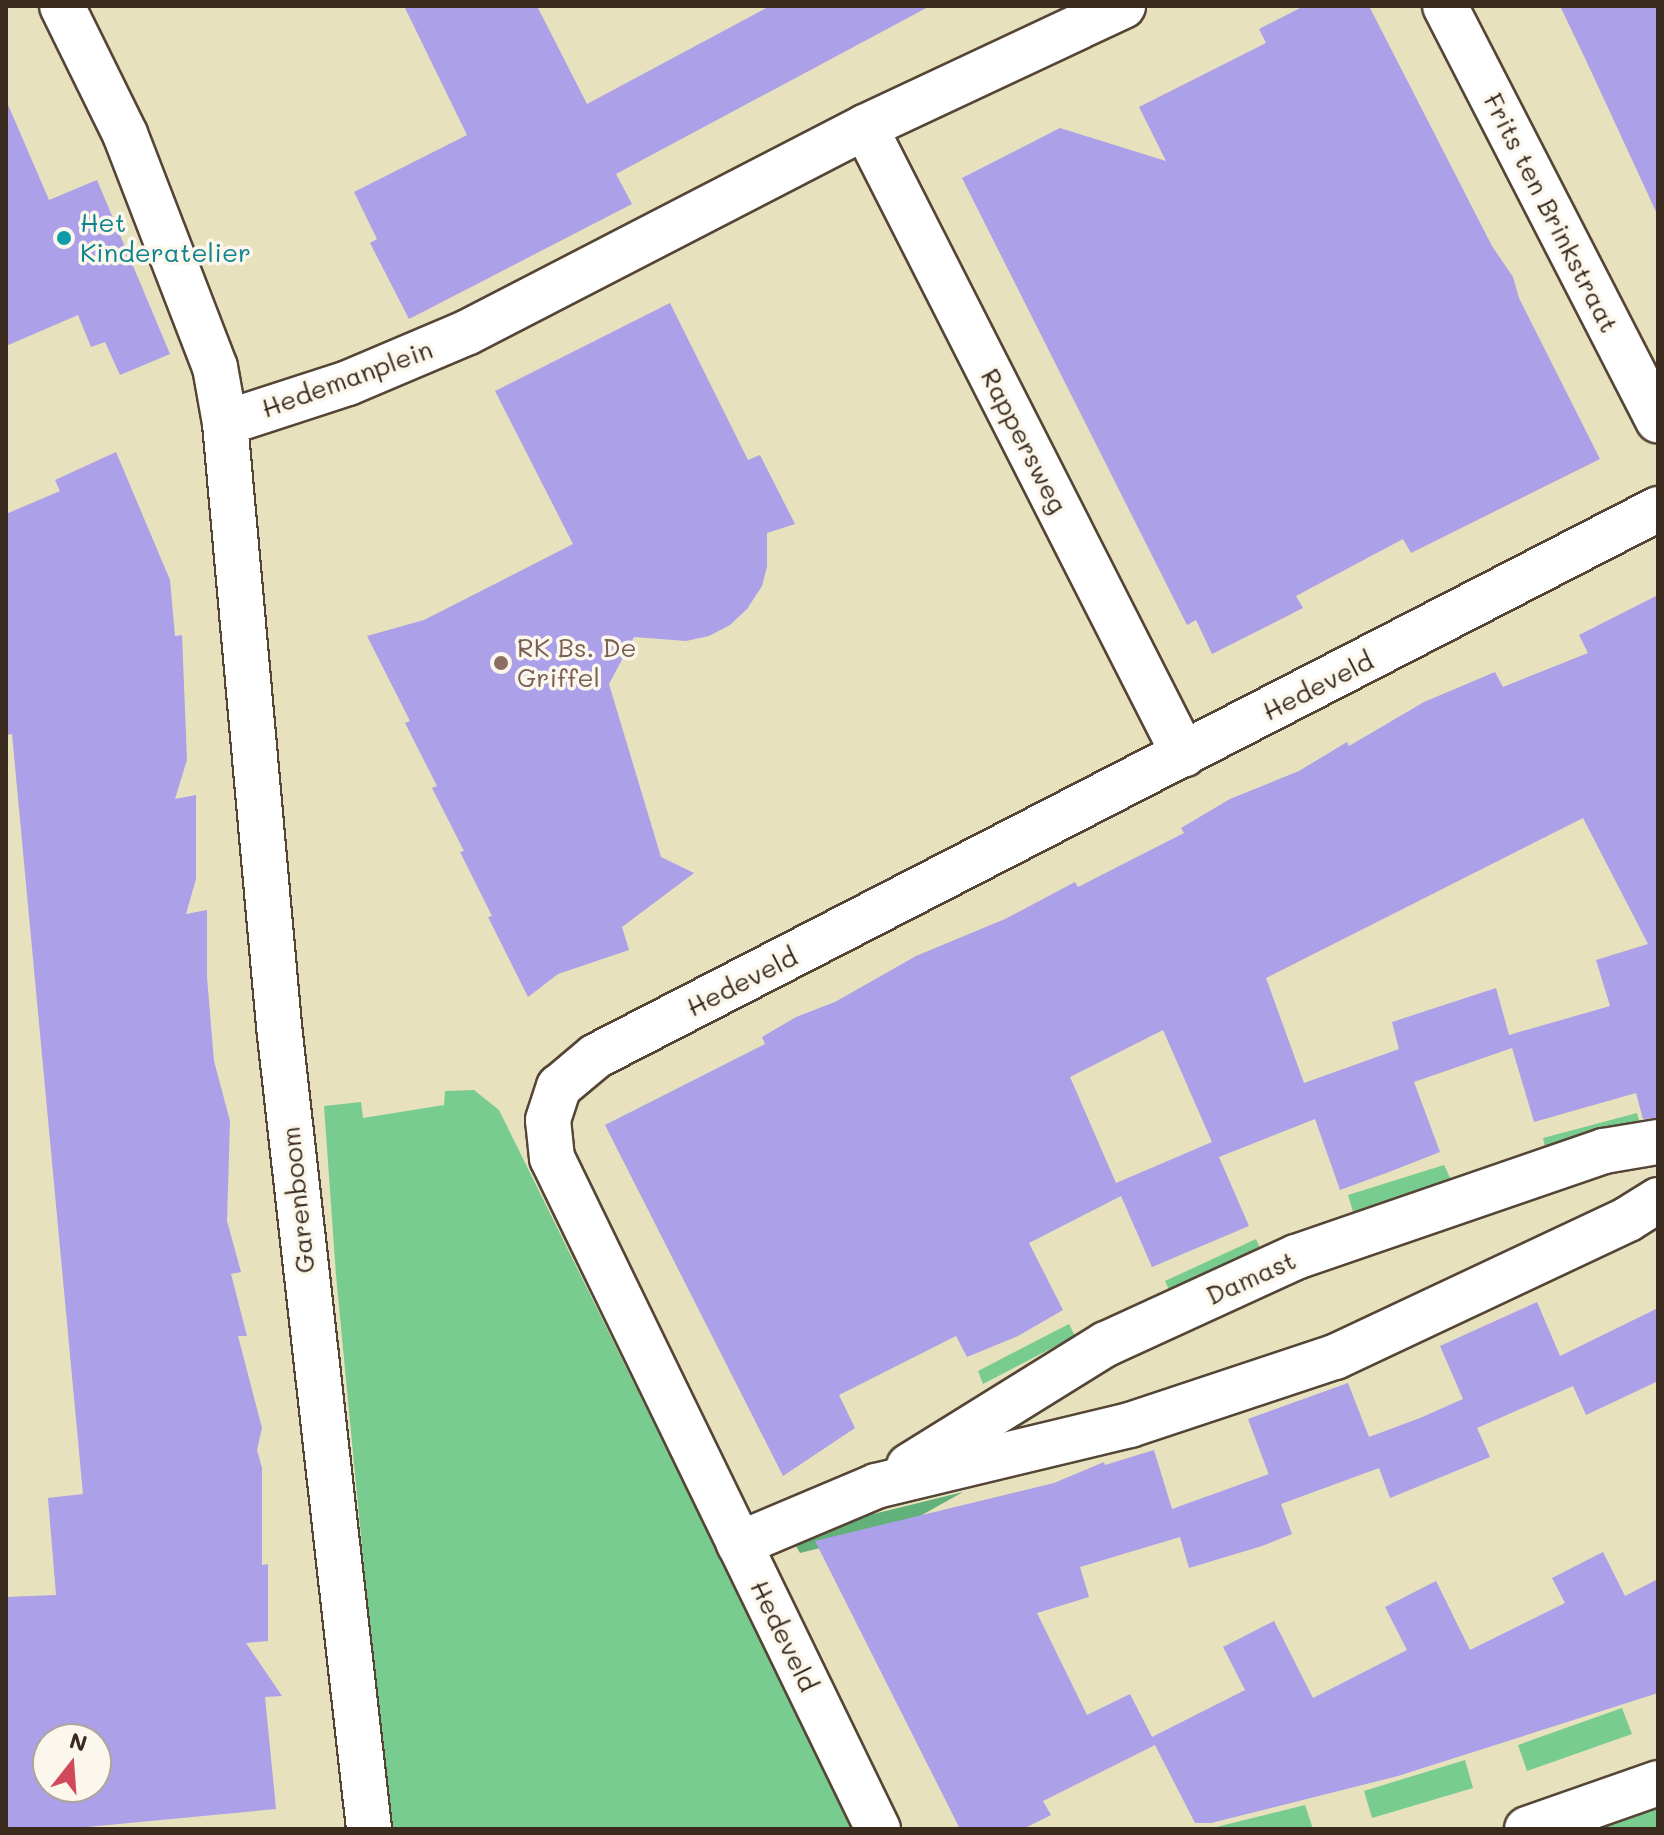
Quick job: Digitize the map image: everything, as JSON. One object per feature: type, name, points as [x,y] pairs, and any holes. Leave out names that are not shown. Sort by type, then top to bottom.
[{"type":"street","name":"Hedemanplein","points":[[62,6],[125,134],[215,367],[225,423],[236,570]]},
{"type":"street","points":[[865,127],[1123,6]]},
{"type":"street","name":"Frits ten Brinkstraat","points":[[1445,6],[1658,421]]},
{"type":"street","name":"Hedemanplein","points":[[225,423],[348,383],[468,332],[865,127]]},
{"type":"street","name":"Rappersweg","points":[[865,127],[1184,755]]},
{"type":"street","name":"Hedeveld","points":[[878,1829],[552,1158],[548,1120],[559,1087],[596,1056],[1658,509]]},
{"type":"street","name":"Garenboom","points":[[236,570],[280,1042],[369,1829]]},
{"type":"street","name":"Damast","points":[[739,1544],[876,1486],[1106,1344],[1296,1257],[1604,1151],[1658,1142]]},
{"type":"street","name":"Damast","points":[[876,1486],[1130,1425],[1335,1357],[1628,1219],[1658,1200]]},
{"type":"street","points":[[1527,1829],[1658,1783]]},
{"type":"green space","points":[[474,1090],[499,1110],[854,1829],[389,1829],[336,1275],[324,1106],[361,1102],[363,1118],[444,1105],[445,1091]]},
{"type":"green space","points":[[1637,1113],[1641,1127],[1546,1152],[1543,1138]]},
{"type":"green space","points":[[1444,1165],[1452,1182],[1354,1215],[1348,1195]]},
{"type":"green space","points":[[1256,1239],[1262,1252],[1171,1294],[1165,1281]]},
{"type":"green space","points":[[1069,1324],[1075,1336],[983,1384],[978,1371]]},
{"type":"green space","points":[[963,1492],[897,1529],[800,1553],[792,1539],[845,1521]]},
{"type":"green space","points":[[1622,1708],[1632,1734],[1527,1771],[1518,1745]]},
{"type":"green space","points":[[1465,1760],[1473,1788],[1372,1818],[1364,1791]]},
{"type":"green space","points":[[1305,1805],[1313,1829],[1208,1829]]},
{"type":"green space","points":[[1658,1807],[1658,1829],[1601,1829]]},
{"type":"building","points":[[404,6],[537,6],[587,104],[770,6],[930,6],[616,174],[632,204],[409,319],[370,243],[377,239],[354,192],[467,135]]},
{"type":"building","points":[[1304,6],[1369,6],[1492,246],[1513,277],[1519,298],[1600,459],[1411,553],[1403,539],[1296,596],[1303,608],[1212,654],[1196,620],[1187,625],[962,178],[1060,128],[1166,161],[1139,107],[1266,43],[1259,29]]},
{"type":"building","points":[[1560,6],[1658,6],[1658,216],[1584,56]]},
{"type":"building","name":"Het Kinderatelier","points":[[6,100],[49,200],[97,180],[170,354],[120,375],[105,342],[91,347],[78,315],[6,346]]},
{"type":"building","name":"RK Bs. De Griffel","points":[[670,303],[748,460],[760,455],[795,524],[767,533],[767,567],[762,586],[747,609],[730,625],[709,636],[686,641],[634,637],[609,684],[661,857],[694,873],[622,927],[629,950],[558,974],[528,997],[488,917],[492,916],[460,852],[464,851],[432,788],[437,786],[405,723],[410,721],[367,636],[424,620],[573,544],[495,391]]},
{"type":"building","points":[[116,452],[170,580],[175,636],[182,635],[187,760],[175,799],[196,795],[196,879],[186,914],[207,910],[207,977],[214,1061],[230,1121],[227,1221],[241,1272],[231,1274],[247,1336],[238,1336],[262,1428],[257,1450],[262,1468],[262,1565],[268,1564],[268,1641],[246,1643],[282,1696],[265,1697],[276,1809],[66,1829],[6,1829],[6,1597],[56,1595],[48,1498],[83,1494],[12,734],[6,735],[6,514],[60,491],[55,480]]},
{"type":"building","points":[[1658,595],[1658,1118],[1643,1119],[1636,1093],[1534,1122],[1512,1048],[1414,1082],[1440,1152],[1389,1172],[1340,1190],[1315,1119],[1219,1157],[1249,1226],[1152,1267],[1121,1196],[1029,1243],[1063,1310],[1018,1336],[967,1357],[956,1336],[839,1395],[855,1428],[783,1476],[605,1125],[765,1044],[762,1037],[796,1017],[835,1002],[916,956],[1005,919],[1075,882],[1078,887],[1184,833],[1181,828],[1230,799],[1299,771],[1347,742],[1349,746],[1424,702],[1495,672],[1503,687],[1588,653],[1579,635]],"holes":[[[1583,818],[1648,944],[1596,960],[1610,1006],[1509,1035],[1496,988],[1392,1022],[1399,1049],[1304,1083],[1266,978]],[[1163,1030],[1212,1142],[1116,1183],[1070,1077]]]},
{"type":"building","points":[[1537,1302],[1560,1356],[1658,1308],[1658,1381],[1586,1415],[1573,1386],[1477,1428],[1490,1457],[1390,1498],[1379,1468],[1281,1504],[1292,1534],[1262,1546],[1189,1568],[1180,1537],[1080,1567],[1089,1597],[1037,1613],[1087,1715],[1130,1694],[1152,1737],[1245,1690],[1223,1647],[1274,1621],[1313,1698],[1407,1650],[1385,1607],[1436,1581],[1470,1650],[1565,1603],[1552,1578],[1603,1552],[1625,1596],[1658,1579],[1658,1693],[1398,1776],[1211,1823],[1195,1823],[1155,1745],[1043,1801],[1051,1815],[1023,1829],[960,1829],[815,1541],[1054,1483],[1104,1462],[1105,1465],[1154,1450],[1172,1509],[1269,1474],[1248,1419],[1348,1383],[1369,1437],[1463,1399],[1440,1346]]},
{"type":"place","name":"Het Kinderatelier","points":[[64,238]]},
{"type":"place","name":"RK Bs. De Griffel","points":[[501,663]]}]
